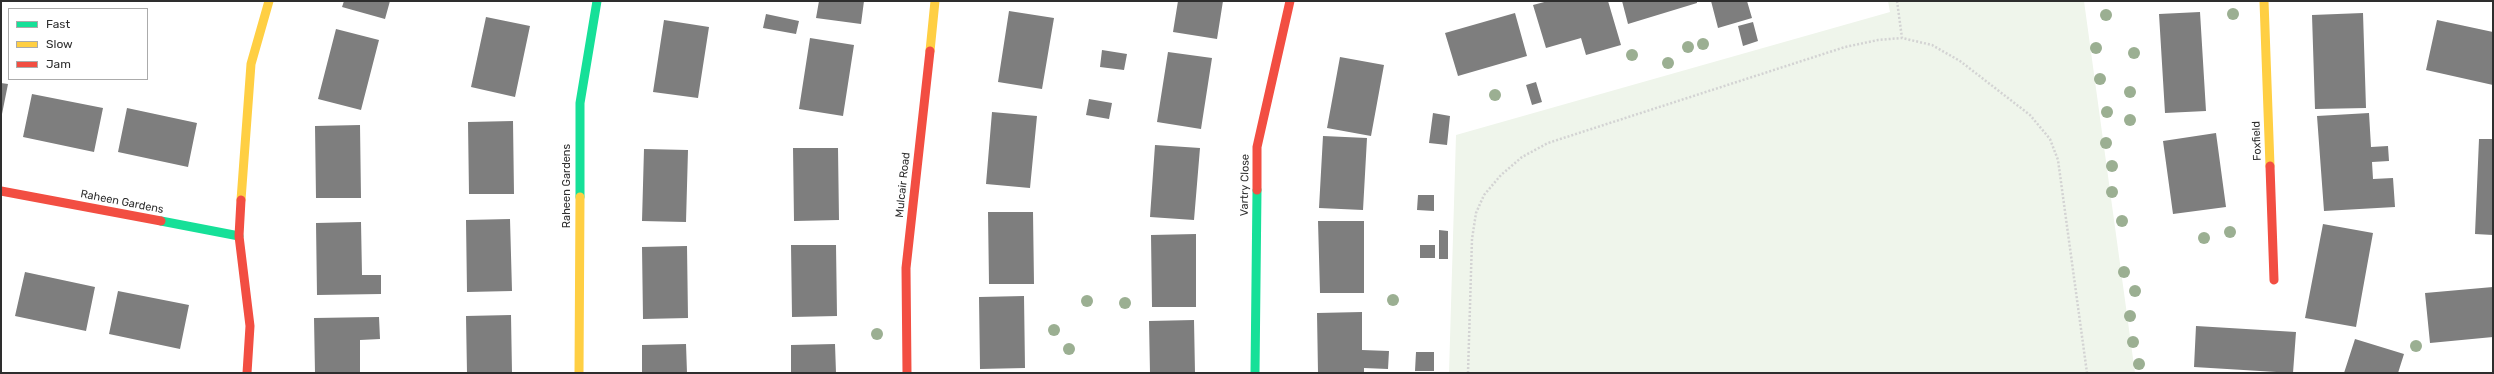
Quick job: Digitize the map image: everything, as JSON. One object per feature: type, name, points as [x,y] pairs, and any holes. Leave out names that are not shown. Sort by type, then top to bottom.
[{"type":"street","points":[[247,373],[250,326],[239,236],[251,64],[269,1]]},
{"type":"street","name":"Raheen Gardens","points":[[579,373],[580,103],[597,1]]},
{"type":"street","name":"Mulcair Road","points":[[907,373],[906,268],[935,1]]},
{"type":"street","name":"Vartry Close","points":[[1255,373],[1258,147],[1290,1]]},
{"type":"street","name":"Foxfield","points":[[2264,1],[2274,280]]},
{"type":"street","name":"Raheen Gardens","points":[[1,191],[239,236]]},
{"type":"path","points":[[1897,1],[1902,38]]},
{"type":"path","points":[[1468,373],[1472,240],[1476,213],[1484,195],[1501,175],[1522,157],[1548,143],[1845,47],[1878,40],[1902,38],[1932,45],[1960,61],[2030,115],[2052,144],[2058,160],[2087,373]]},
{"type":"shaded area","points":[[1888,1],[2084,1],[2135,373],[1449,373],[1456,135],[1890,12]]},
{"type":"building","points":[[344,1],[390,1],[385,19],[342,7]]},
{"type":"building","points":[[819,1],[864,1],[861,24],[816,18]]},
{"type":"building","points":[[1178,1],[1223,1],[1217,39],[1173,32]]},
{"type":"building","points":[[1548,1],[1608,1],[1621,45],[1586,55],[1581,38],[1546,48],[1533,5]]},
{"type":"building","points":[[1622,1],[1697,1],[1697,3],[1628,24]]},
{"type":"building","points":[[1711,1],[1747,1],[1752,18],[1718,28]]},
{"type":"building","points":[[1009,11],[1054,18],[1042,89],[998,82]]},
{"type":"building","points":[[2200,12],[2206,111],[2165,113],[2159,14]]},
{"type":"building","points":[[1515,13],[1527,56],[1458,76],[1445,33]]},
{"type":"building","points":[[2363,13],[2366,108],[2315,109],[2312,15]]},
{"type":"building","points":[[766,14],[799,21],[796,34],[763,28]]},
{"type":"building","points":[[486,17],[530,26],[515,97],[471,87]]},
{"type":"building","points":[[664,20],[709,27],[698,98],[653,92]]},
{"type":"building","points":[[2437,20],[2493,32],[2493,85],[2426,70]]},
{"type":"building","points":[[1753,22],[1758,41],[1743,46],[1738,26]]},
{"type":"building","points":[[336,29],[379,40],[361,110],[318,99]]},
{"type":"building","points":[[810,38],[854,45],[843,116],[799,109]]},
{"type":"building","points":[[1102,50],[1127,54],[1124,70],[1100,67]]},
{"type":"building","points":[[1168,52],[1212,58],[1201,129],[1157,122]]},
{"type":"building","points":[[1340,57],[1384,65],[1371,136],[1327,128]]},
{"type":"building","points":[[1536,82],[1542,102],[1532,105],[1526,85]]},
{"type":"building","points":[[1,83],[8,84],[2,114],[1,114]]},
{"type":"building","points":[[32,94],[103,108],[94,152],[23,137]]},
{"type":"building","points":[[1089,99],[1112,103],[1109,119],[1086,115]]},
{"type":"building","points":[[127,108],[197,123],[188,167],[118,152]]},
{"type":"building","points":[[992,112],[1037,116],[1030,188],[986,184]]},
{"type":"building","points":[[1433,113],[1450,116],[1447,145],[1429,143]]},
{"type":"building","points":[[2369,113],[2371,147],[2388,146],[2389,161],[2372,162],[2373,179],[2393,178],[2395,207],[2324,211],[2317,116]]},
{"type":"building","points":[[513,121],[514,194],[469,194],[468,122]]},
{"type":"building","points":[[360,125],[361,198],[316,198],[315,126]]},
{"type":"building","points":[[2216,133],[2226,207],[2173,214],[2163,141]]},
{"type":"building","points":[[1323,136],[1367,138],[1363,210],[1319,208]]},
{"type":"building","points":[[2479,139],[2493,139],[2493,235],[2475,234]]},
{"type":"building","points":[[1155,145],[1200,148],[1194,220],[1150,217]]},
{"type":"building","points":[[793,148],[838,148],[839,220],[794,221]]},
{"type":"building","points":[[644,149],[688,150],[686,222],[642,221]]},
{"type":"building","points":[[1418,195],[1434,195],[1434,211],[1417,210]]},
{"type":"building","points":[[988,212],[1033,212],[1034,284],[989,284]]},
{"type":"building","points":[[510,219],[512,291],[467,292],[466,220]]},
{"type":"building","points":[[1318,221],[1364,221],[1364,293],[1320,293]]},
{"type":"building","points":[[361,222],[362,275],[381,275],[381,294],[317,295],[316,223]]},
{"type":"building","points":[[2323,224],[2373,233],[2356,327],[2305,318]]},
{"type":"building","points":[[1439,230],[1448,231],[1448,259],[1439,259]]},
{"type":"building","points":[[1196,234],[1196,307],[1152,307],[1151,235]]},
{"type":"building","points":[[791,245],[836,245],[837,316],[792,317]]},
{"type":"building","points":[[1420,245],[1435,245],[1435,258],[1420,258]]},
{"type":"building","points":[[687,246],[688,318],[643,319],[642,247]]},
{"type":"building","points":[[25,272],[95,287],[86,331],[15,316]]},
{"type":"building","points":[[2493,287],[2493,337],[2430,343],[2425,293]]},
{"type":"building","points":[[118,291],[189,305],[180,349],[109,334]]},
{"type":"building","points":[[1024,296],[1025,368],[980,369],[979,297]]},
{"type":"building","points":[[1362,312],[1362,350],[1389,351],[1388,369],[1364,368],[1364,373],[1318,373],[1317,313]]},
{"type":"building","points":[[511,315],[512,373],[467,373],[466,316]]},
{"type":"building","points":[[379,317],[380,339],[360,340],[360,373],[315,373],[314,318]]},
{"type":"building","points":[[1194,320],[1195,373],[1150,373],[1149,321]]},
{"type":"building","points":[[2196,326],[2296,332],[2293,373],[2194,367]]},
{"type":"building","points":[[2355,339],[2404,354],[2398,373],[2344,373]]},
{"type":"building","points":[[686,344],[687,373],[642,373],[642,345]]},
{"type":"building","points":[[835,344],[836,373],[791,373],[791,345]]},
{"type":"building","points":[[1416,352],[1434,352],[1434,371],[1415,371]]},
{"type":"traffic: fast","points":[[580,197],[580,103],[597,1]]},
{"type":"traffic: fast","points":[[1255,373],[1257,190]]},
{"type":"traffic: fast","points":[[161,221],[239,236]]},
{"type":"traffic: slow","points":[[241,200],[251,64],[269,1]]},
{"type":"traffic: slow","points":[[930,51],[935,1]]},
{"type":"traffic: slow","points":[[2264,1],[2270,166]]},
{"type":"traffic: slow","points":[[579,373],[580,197]]},
{"type":"traffic: jam","points":[[1257,190],[1257,147],[1290,1]]},
{"type":"traffic: jam","points":[[907,373],[906,268],[930,51]]},
{"type":"traffic: jam","points":[[2270,166],[2274,280]]},
{"type":"traffic: jam","points":[[1,191],[161,221]]},
{"type":"traffic: jam","points":[[241,200],[239,236],[250,326],[247,373]]}]
